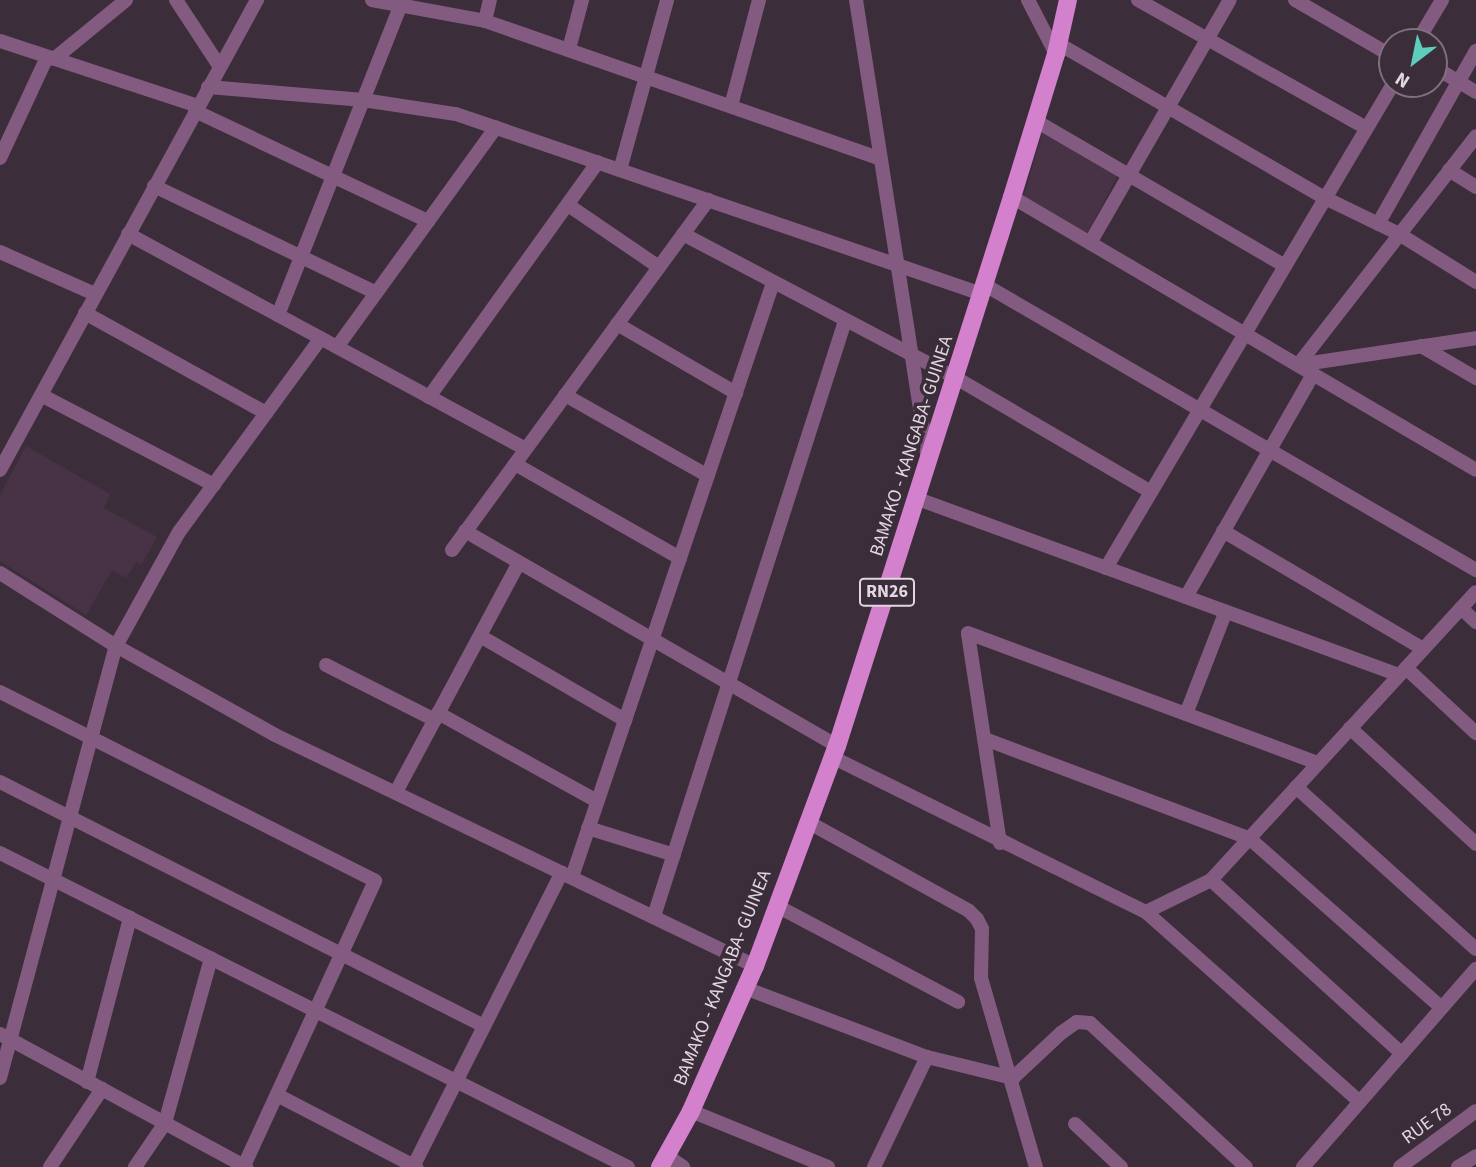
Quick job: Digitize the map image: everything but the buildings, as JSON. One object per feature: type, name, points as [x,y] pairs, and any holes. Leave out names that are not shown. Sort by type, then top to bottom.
[{"type":"main road","name":"BAMAKO - KANGABA- GUINEA","points":[[663,1161],[691,1111],[755,966],[834,752],[984,289],[1036,121],[1069,0]]},
{"type":"street","points":[[0,159],[50,58],[126,0]]},
{"type":"street","points":[[176,0],[220,66]]},
{"type":"street","points":[[0,470],[6,444],[41,395],[257,0]]},
{"type":"street","points":[[372,0],[402,3],[485,21],[881,159]]},
{"type":"street","points":[[485,21],[490,0]]},
{"type":"street","points":[[569,50],[582,0]]},
{"type":"street","points":[[620,170],[667,0]]},
{"type":"street","points":[[731,106],[759,0]]},
{"type":"street","points":[[856,0],[929,464]]},
{"type":"street","points":[[1138,0],[1366,128]]},
{"type":"street","points":[[1090,243],[1230,0]]},
{"type":"street","points":[[1295,0],[1378,48]]},
{"type":"street","points":[[1425,28],[1442,0]]},
{"type":"street","points":[[278,315],[402,3]]},
{"type":"street","points":[[1032,3],[1057,49],[1168,107],[1325,198],[1399,234],[1476,282]]},
{"type":"street","points":[[0,41],[196,108],[428,221]]},
{"type":"street","points":[[1378,224],[1476,51]]},
{"type":"street","points":[[1448,75],[1476,92]]},
{"type":"street","points":[[208,87],[363,100],[456,114],[897,265],[984,289],[1476,569]]},
{"type":"street","points":[[1107,568],[1384,98]]},
{"type":"street","points":[[1036,121],[1285,266]]},
{"type":"street","points":[[337,347],[496,127]]},
{"type":"street","points":[[1298,365],[1476,136]]},
{"type":"street","points":[[429,397],[598,162]]},
{"type":"street","points":[[1449,170],[1476,187]]},
{"type":"street","points":[[154,186],[376,293]]},
{"type":"street","points":[[1012,197],[1476,470]]},
{"type":"street","points":[[452,550],[708,200]]},
{"type":"street","points":[[568,205],[659,267]]},
{"type":"street","points":[[128,234],[525,449]]},
{"type":"street","points":[[682,234],[956,378],[1151,492]]},
{"type":"street","points":[[0,252],[95,295]]},
{"type":"street","points":[[277,1095],[414,1167],[484,1026],[567,874],[588,828],[773,283]]},
{"type":"street","points":[[85,313],[266,413]]},
{"type":"street","points":[[654,916],[845,321]]},
{"type":"street","points":[[617,324],[736,393]]},
{"type":"street","points":[[0,1077],[6,1038],[55,880],[116,646],[179,531],[321,338]]},
{"type":"street","points":[[1298,365],[1476,338]]},
{"type":"street","points":[[1421,346],[1476,378]]},
{"type":"street","points":[[1186,597],[1312,374]]},
{"type":"street","points":[[41,395],[214,485]]},
{"type":"street","points":[[565,395],[708,476]]},
{"type":"street","points":[[515,464],[680,558]]},
{"type":"street","points":[[918,499],[1186,597],[1403,671],[1476,733]]},
{"type":"street","points":[[466,531],[729,685],[834,752],[1000,843],[1146,912],[1360,1102]]},
{"type":"street","points":[[1223,531],[1423,649]]},
{"type":"street","points":[[396,792],[519,563]]},
{"type":"street","points":[[0,573],[116,646],[275,735],[755,966]]},
{"type":"street","points":[[1146,912],[1211,880],[1476,592]]},
{"type":"street","points":[[1461,608],[1476,622]]},
{"type":"street","points":[[1186,714],[1226,611]]},
{"type":"street","points":[[1000,843],[968,633],[1318,763]]},
{"type":"street","points":[[480,636],[625,720]]},
{"type":"street","points":[[326,666],[437,717],[597,801]]},
{"type":"street","points":[[0,692],[374,881],[277,1095],[238,1165],[6,1038]]},
{"type":"street","points":[[1350,728],[1476,845]]},
{"type":"street","points":[[985,739],[1249,838],[1442,1008]]},
{"type":"street","points":[[0,782],[484,1026]]},
{"type":"street","points":[[1296,787],[1476,949]]},
{"type":"street","points":[[808,822],[969,911],[977,919],[982,929],[981,978],[1013,1078],[1036,1167]]},
{"type":"street","points":[[588,828],[674,855]]},
{"type":"street","points":[[0,853],[628,1167]]},
{"type":"street","points":[[1211,880],[1402,1054]]},
{"type":"street","points":[[777,906],[958,1002]]},
{"type":"street","points":[[87,1082],[130,918]]},
{"type":"street","points":[[135,1167],[164,1123],[211,958]]},
{"type":"street","points":[[1303,1167],[1476,969]]},
{"type":"street","points":[[745,988],[927,1057],[1013,1078]]},
{"type":"street","points":[[1013,1078],[1061,1033],[1077,1022],[1090,1023],[1246,1167]]},
{"type":"street","points":[[874,1167],[927,1057]]},
{"type":"street","points":[[50,1167],[102,1090]]},
{"type":"street","points":[[691,1111],[828,1167]]},
{"type":"street","name":"RUE 78","points":[[1400,1167],[1476,1111]]},
{"type":"street","points":[[1074,1124],[1121,1167]]},
{"type":"street","points":[[1458,1167],[1476,1156]]},
{"type":"street","points":[[663,1161],[683,1167]]},
{"type":"shaded area","points":[[1043,130],[1118,175],[1086,235],[1023,199]]},
{"type":"shaded area","points":[[26,446],[110,494],[104,508],[157,537],[141,565],[136,562],[126,578],[112,570],[86,615],[0,561],[0,495]]}]
